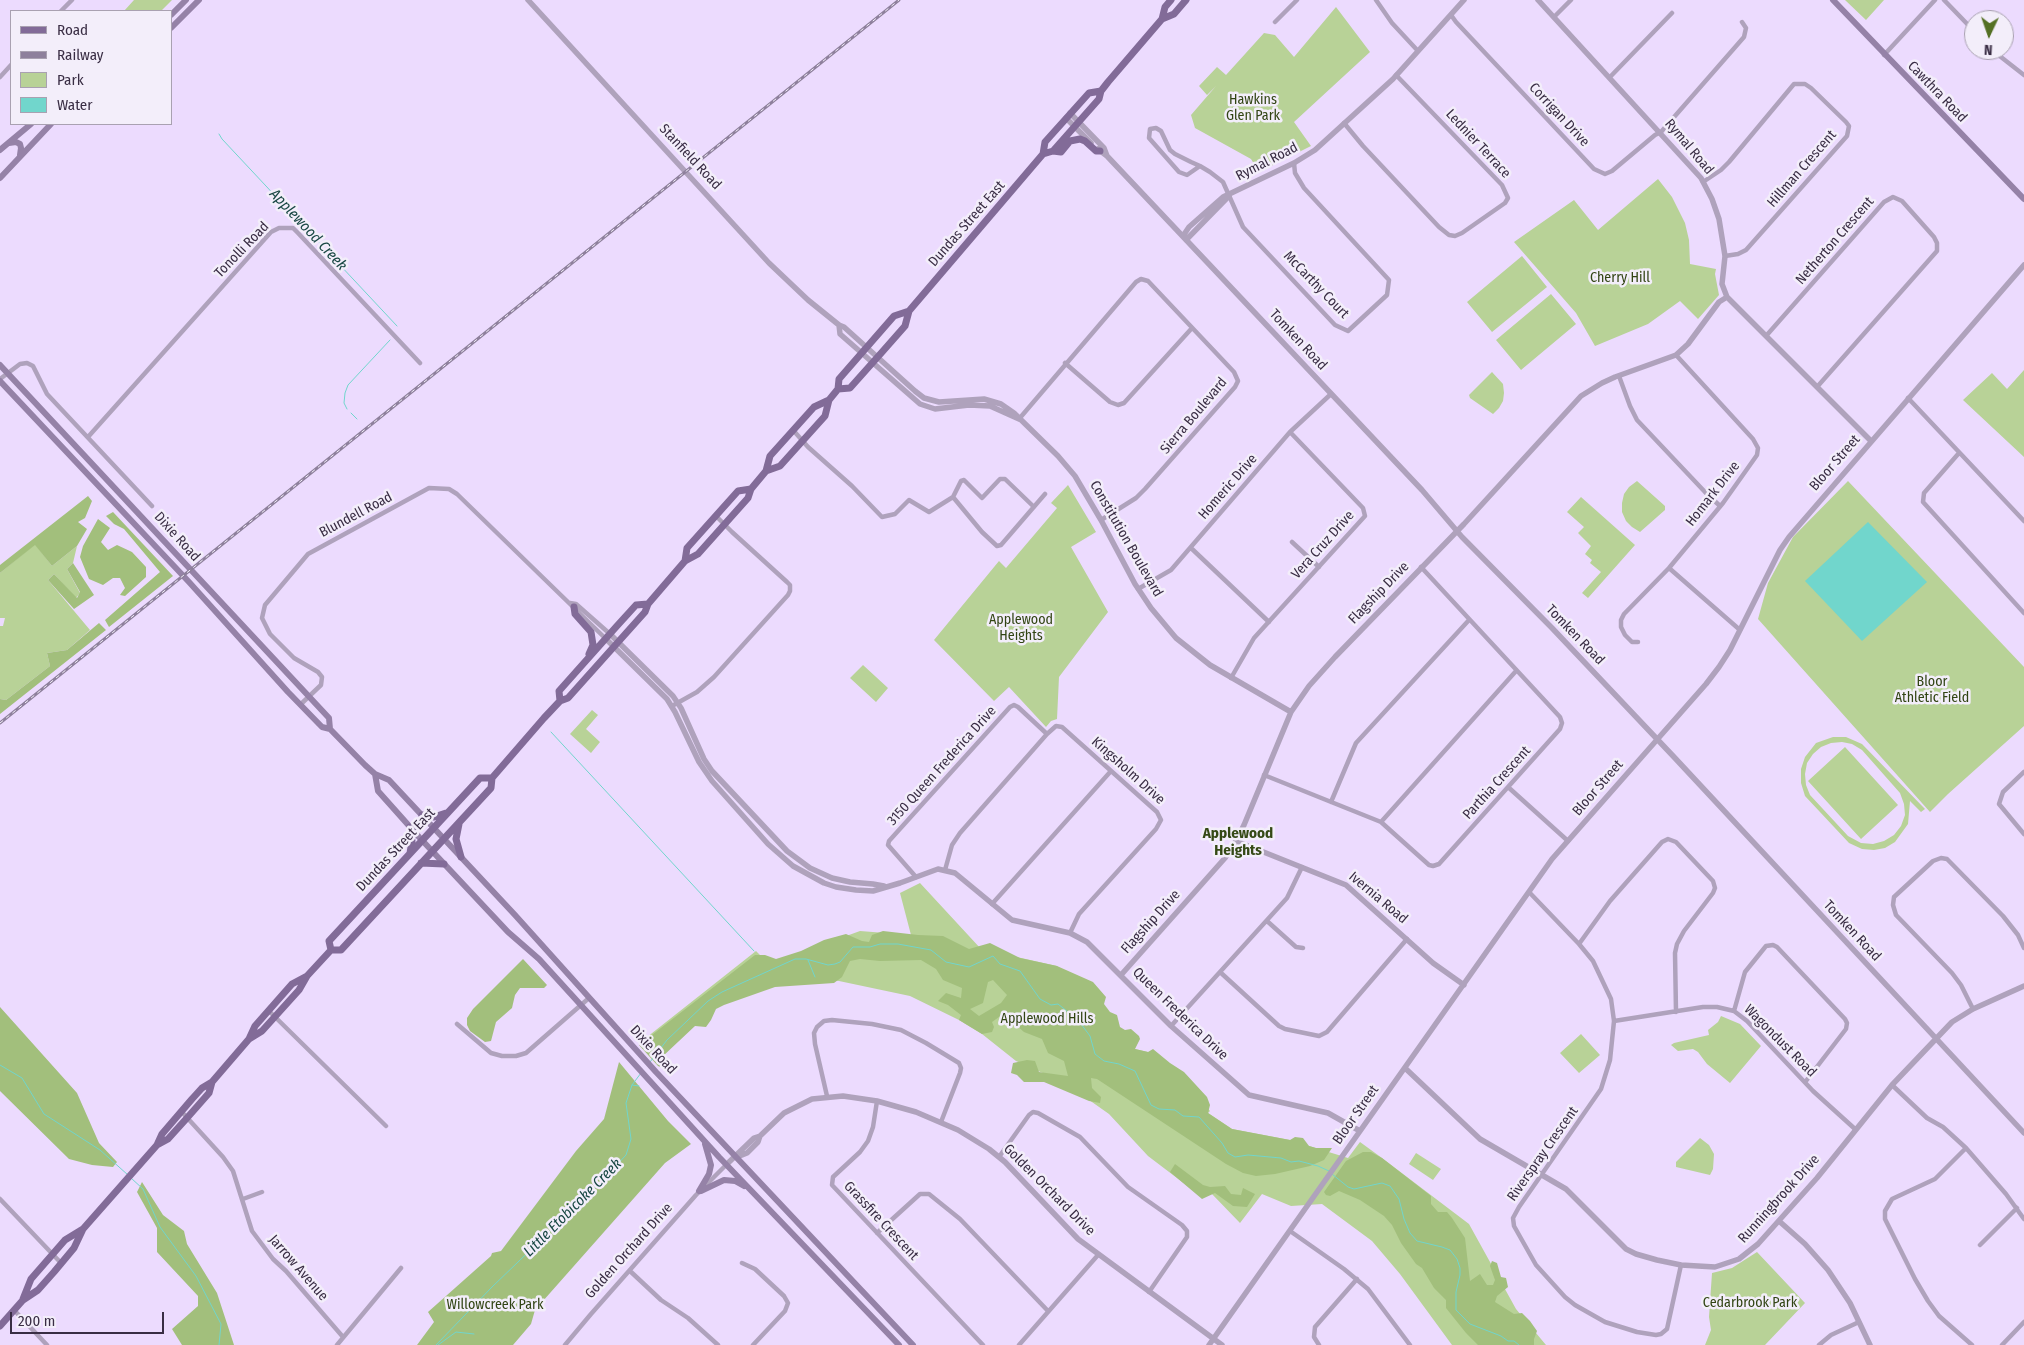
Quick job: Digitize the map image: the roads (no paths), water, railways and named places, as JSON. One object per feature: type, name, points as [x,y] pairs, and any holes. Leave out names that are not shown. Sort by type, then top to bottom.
[{"type":"main road","points":[[172,14],[186,0]]},
{"type":"main road","points":[[172,27],[199,0]]},
{"type":"main road","name":"Dundas Street East","points":[[838,389],[850,388],[876,360],[905,326],[909,311],[1044,154],[1054,150],[1099,99],[1101,91],[1162,19],[1165,7],[1170,0]]},
{"type":"main road","name":"Dundas Street East","points":[[1162,19],[1174,14],[1186,0]]},
{"type":"main road","name":"Cawthra Road","points":[[1833,0],[2024,199]]},
{"type":"main road","name":"Dundas Street East","points":[[1044,154],[1045,142],[1088,92],[1101,91]]},
{"type":"main road","points":[[0,150],[30,125]]},
{"type":"main road","points":[[0,178],[50,125]]},
{"type":"main road","points":[[1054,150],[1061,152],[1070,141],[1080,139],[1085,140],[1096,151],[1100,151]]},
{"type":"main road","points":[[6,144],[16,142],[20,144],[21,151],[18,158]]},
{"type":"main road","name":"Dundas Street East","points":[[766,471],[780,466],[825,416],[829,400],[838,389],[839,379],[894,316],[909,311]]},
{"type":"main road","name":"Dixie Road","points":[[0,365],[329,718],[330,729]]},
{"type":"main road","name":"Dixie Road","points":[[0,380],[322,727],[330,729],[375,774],[389,780],[422,814],[656,1072],[913,1345]]},
{"type":"main road","name":"Dundas Street East","points":[[157,1145],[162,1134],[181,1111],[202,1088],[212,1082],[249,1039],[262,1031],[299,990],[307,976],[331,950],[341,950],[491,788],[492,778],[560,701],[568,698],[645,612],[648,604],[685,561],[698,554],[748,498],[751,489],[766,471],[770,456],[814,407],[829,400]]},
{"type":"main road","points":[[96,484],[105,476]]},
{"type":"main road","name":"Dundas Street East","points":[[685,561],[688,548],[738,491],[751,489]]},
{"type":"main road","name":"Dundas Street East","points":[[560,701],[559,691],[636,605],[648,604]]},
{"type":"main road","points":[[572,605],[575,614],[589,628],[593,637],[592,649],[582,665]]},
{"type":"main road","name":"Dixie Road","points":[[375,774],[378,790],[422,841],[508,932],[539,959],[703,1139],[900,1345]]},
{"type":"main road","name":"Dundas Street East","points":[[331,950],[329,940],[480,778],[492,778]]},
{"type":"main road","points":[[422,814],[434,817],[449,812]]},
{"type":"main road","points":[[459,822],[456,839],[461,857]]},
{"type":"main road","points":[[410,827],[412,841],[410,854]]},
{"type":"main road","points":[[421,863],[444,864]]},
{"type":"main road","name":"Dundas Street East","points":[[249,1039],[254,1026],[268,1010],[292,984],[307,976]]},
{"type":"main road","name":"Dundas Street East","points":[[23,1300],[31,1280],[52,1254],[65,1240],[82,1229],[157,1145],[168,1139],[208,1093],[212,1082]]},
{"type":"main road","points":[[700,1191],[709,1174],[711,1164],[703,1139]]},
{"type":"main road","points":[[700,1191],[724,1180],[735,1181],[751,1189]]},
{"type":"main road","name":"Dundas Street East","points":[[0,1326],[23,1300],[38,1290],[62,1263],[74,1248],[82,1229]]},
{"type":"street","points":[[62,10],[72,0]]},
{"type":"street","name":"Stanfield Road","points":[[528,0],[764,257],[808,300],[844,327],[876,360]]},
{"type":"street","points":[[1275,22],[1296,0]]},
{"type":"street","points":[[1376,0],[1392,23],[1418,51]]},
{"type":"street","name":"Rymal Road","points":[[1184,238],[1229,196],[1294,163],[1315,150],[1396,75],[1464,0]]},
{"type":"street","name":"Rymal Road","points":[[1538,0],[1661,132],[1703,182],[1719,219],[1724,256],[1722,284],[1727,297]]},
{"type":"street","points":[[1554,18],[1571,0]]},
{"type":"street","points":[[1884,55],[1935,0]]},
{"type":"street","points":[[1944,0],[1964,21]]},
{"type":"street","points":[[1610,77],[1672,13]]},
{"type":"street","name":"Corrigan Drive","points":[[1451,14],[1456,22],[1594,169],[1601,174],[1612,171],[1661,132]]},
{"type":"street","points":[[1661,132],[1744,37],[1746,28],[1742,22]]},
{"type":"street","points":[[2005,60],[2024,75]]},
{"type":"street","name":"Lednier Terrace","points":[[1344,123],[1438,227],[1449,235],[1455,236],[1462,232],[1505,203],[1508,198],[1502,185],[1396,75]]},
{"type":"street","name":"Hillman Crescent","points":[[1703,182],[1729,162],[1794,84],[1805,84],[1811,88],[1848,126],[1846,136],[1746,250],[1738,254],[1724,256]]},
{"type":"street","name":"Tomken Road","points":[[1068,116],[1104,148],[1107,156]]},
{"type":"street","name":"Tomken Road","points":[[1077,124],[1100,151],[1107,156],[1422,490],[1457,531],[1657,740],[2024,1133]]},
{"type":"street","points":[[1200,166],[1191,174],[1183,175],[1148,138],[1150,129],[1156,128],[1160,131],[1170,150],[1175,154],[1200,166],[1223,182],[1229,196]]},
{"type":"street","name":"McCarthy Court","points":[[1229,196],[1243,227],[1335,325],[1348,331],[1387,295],[1389,280],[1304,188],[1295,173],[1294,163]]},
{"type":"street","name":"Netherton Crescent","points":[[1766,336],[1884,202],[1893,197],[1902,201],[1934,238],[1937,243],[1937,251],[1817,387]]},
{"type":"street","name":"Tonolli Road","points":[[88,437],[272,232],[279,228],[293,228],[420,363]]},
{"type":"street","name":"Bloor Street","points":[[1209,1345],[1568,841],[1706,684],[1726,655],[1785,543],[1800,523],[2024,265]]},
{"type":"street","name":"Sierra Boulevard","points":[[1065,363],[1138,280],[1148,281],[1234,372],[1238,381],[1146,489],[1136,498],[1101,520]]},
{"type":"street","points":[[1727,297],[1871,442]]},
{"type":"street","name":"Flagship Drive","points":[[1121,975],[1225,858],[1236,841],[1291,712],[1309,686],[1457,531],[1581,396],[1602,383],[1676,355],[1688,344],[1719,302],[1727,297]]},
{"type":"street","points":[[1019,419],[1041,395],[1065,363],[1110,402],[1118,406],[1124,403],[1192,328]]},
{"type":"street","name":"Homark Drive","points":[[1638,642],[1632,642],[1624,635],[1621,620],[1624,614],[1669,568],[1720,506],[1757,454],[1757,444],[1676,355]]},
{"type":"street","name":"Constitution Boulevard","points":[[876,360],[918,402],[927,407],[944,409],[969,405],[990,406],[1019,419],[1066,464],[1082,486],[1138,588],[1151,608],[1176,638],[1201,659],[1291,712]]},
{"type":"street","points":[[0,380],[20,364],[28,363],[33,366],[47,394],[152,506]]},
{"type":"street","points":[[1619,376],[1637,420],[1720,506]]},
{"type":"street","name":"Homeric Drive","points":[[1138,588],[1168,573],[1290,432],[1331,394]]},
{"type":"street","points":[[1908,398],[2024,521]]},
{"type":"street","points":[[793,430],[802,441],[852,486],[882,517],[895,514],[909,500],[929,512],[953,496],[961,481],[964,480],[982,498],[1002,479],[1013,486],[1034,507]]},
{"type":"street","name":"Vera Cruz Drive","points":[[1232,678],[1248,646],[1362,520],[1364,512],[1290,432]]},
{"type":"street","points":[[1959,453],[1924,494],[1923,502],[2024,613]]},
{"type":"street","name":"Blundell Road","points":[[301,704],[320,685],[321,675],[294,658],[270,634],[262,618],[265,605],[308,554],[429,488],[448,489],[457,494],[572,605],[576,604],[608,637]]},
{"type":"street","points":[[953,496],[982,532],[997,546],[1001,546],[1044,494]]},
{"type":"street","points":[[672,706],[697,692],[714,677],[788,596],[790,588],[787,582],[716,516]]},
{"type":"street","points":[[1292,542],[1319,567]]},
{"type":"street","points":[[1190,548],[1269,622]]},
{"type":"street","name":"Parthia Crescent","points":[[1264,775],[1381,822],[1429,865],[1433,866],[1439,864],[1560,729],[1562,723],[1560,717],[1421,567]]},
{"type":"street","points":[[1669,568],[1740,630]]},
{"type":"street","points":[[1331,802],[1356,743],[1469,620]]},
{"type":"street","points":[[608,637],[672,706],[692,750],[712,781],[768,844],[807,874],[836,887],[848,890],[873,891],[938,869],[945,870],[952,845],[960,833],[1047,734]]},
{"type":"street","points":[[616,645],[665,687],[678,702],[704,760],[786,851],[810,868],[832,878],[884,886]]},
{"type":"street","points":[[1381,822],[1516,671]]},
{"type":"street","name":"3150 Queen Frederica Drive","points":[[916,877],[888,845],[889,841],[1010,707],[1014,705],[1018,707],[1047,734]]},
{"type":"street","name":"Kingsholm Drive","points":[[1047,734],[1056,726],[1062,727],[1157,812],[1161,820],[1156,829],[1078,914],[1070,933]]},
{"type":"street","points":[[992,904],[1111,771]]},
{"type":"street","points":[[2024,772],[2003,792],[1999,804],[2024,834]]},
{"type":"street","points":[[1508,787],[1568,841]]},
{"type":"street","points":[[1579,944],[1610,901],[1662,842],[1668,839],[1676,842],[1713,881],[1715,888],[1684,931],[1677,944],[1675,970],[1676,1012]]},
{"type":"street","name":"Ivernia Road","points":[[1236,841],[1346,885],[1433,963],[1464,985]]},
{"type":"street","points":[[1973,1009],[1961,985],[1952,973],[1896,914],[1893,905],[1894,897],[1933,861],[1947,858],[2003,916],[2018,935],[2024,948]]},
{"type":"street","points":[[1171,1026],[1287,898],[1302,867]]},
{"type":"street","name":"Queen Frederica Drive","points":[[945,870],[964,879],[1007,917],[1018,922],[1070,933],[1087,942],[1171,1026],[1249,1095],[1328,1113],[1360,1131]]},
{"type":"street","name":"Riverspray Crescent","points":[[1530,892],[1593,961],[1611,999],[1614,1021],[1610,1060],[1601,1089],[1515,1214],[1514,1226],[1544,1275],[1575,1306],[1605,1322],[1637,1332],[1661,1334],[1668,1325],[1681,1265]]},
{"type":"street","points":[[1267,921],[1296,947],[1303,948]]},
{"type":"street","points":[[1220,972],[1279,1026],[1319,1036],[1327,1032],[1407,939]]},
{"type":"street","points":[[1734,1011],[1740,987],[1748,967],[1766,946],[1773,945],[1777,947],[1845,1018],[1847,1023],[1845,1031],[1806,1081]]},
{"type":"street","name":"Runningbrook Drive","points":[[1405,1068],[1480,1139],[1566,1189],[1626,1249],[1646,1258],[1681,1265],[1716,1267],[1739,1259],[1748,1253],[1779,1221],[1817,1178],[1892,1085],[1952,1022],[1973,1009],[2024,986]]},
{"type":"street","points":[[457,1024],[491,1053],[502,1056],[516,1056],[526,1053],[589,998]]},
{"type":"street","name":"Wagondust Road","points":[[1614,1021],[1711,1007],[1734,1011],[1747,1021],[1855,1129]]},
{"type":"street","points":[[268,1010],[386,1126]]},
{"type":"street","points":[[826,1096],[815,1044],[814,1033],[817,1026],[824,1021],[832,1020],[872,1024],[901,1030],[958,1062],[960,1066],[960,1073],[940,1122]]},
{"type":"street","points":[[1892,1085],[1927,1118],[1942,1127],[1966,1148],[2017,1208],[2024,1219]]},
{"type":"street","name":"Golden Orchard Drive","points":[[565,1345],[590,1314],[630,1272],[700,1191],[727,1164],[736,1156],[747,1153],[758,1142],[760,1136],[784,1113],[812,1099],[826,1096],[843,1096],[902,1107],[968,1135],[999,1156],[1070,1231],[1098,1255],[1222,1345]]},
{"type":"street","name":"Grassfire Crescent","points":[[877,1102],[873,1127],[868,1141],[860,1152],[834,1175],[832,1181],[835,1189],[983,1345]]},
{"type":"street","name":"Jarrow Avenue","points":[[181,1111],[233,1171],[252,1231],[273,1258],[343,1337]]},
{"type":"street","points":[[999,1156],[1030,1113],[1038,1113],[1080,1137],[1128,1187],[1182,1225],[1187,1231],[1187,1237],[1148,1292]]},
{"type":"street","points":[[1966,1148],[1935,1179],[1892,1199],[1885,1210],[1887,1224],[1928,1301],[1939,1316],[1972,1345]]},
{"type":"street","points":[[243,1199],[262,1192]]},
{"type":"street","points":[[877,1234],[920,1194],[929,1194],[960,1219],[1048,1311]]},
{"type":"street","points":[[0,1200],[62,1263]]},
{"type":"street","points":[[1980,1246],[2017,1208]]},
{"type":"street","points":[[1779,1221],[1805,1244],[1828,1270],[1850,1303],[1870,1345]]},
{"type":"street","points":[[1290,1231],[1357,1279],[1380,1303],[1410,1345]]},
{"type":"street","points":[[1019,1345],[1098,1255]]},
{"type":"street","points":[[742,1262],[755,1269],[784,1296],[788,1303],[784,1311],[753,1345]]},
{"type":"street","points":[[337,1345],[400,1268]]},
{"type":"street","points":[[630,1272],[661,1300],[688,1318],[718,1345]]},
{"type":"street","points":[[1319,1345],[1314,1337],[1315,1327],[1357,1279]]},
{"type":"street","points":[[14,1310],[47,1345]]},
{"type":"street","points":[[1819,1345],[1831,1335],[1859,1322]]},
{"type":"street","points":[[2002,1345],[2024,1322]]},
{"type":"water","points":[[1868,522],[1927,582],[1862,641],[1805,581]]},
{"type":"waterway","name":"Applewood Creek","points":[[219,134],[397,326]]},
{"type":"waterway","name":"Applewood Creek","points":[[347,409],[344,403],[348,385],[390,340]]},
{"type":"waterway","name":"Applewood Creek","points":[[351,413],[357,419]]},
{"type":"waterway","points":[[551,732],[754,951]]},
{"type":"waterway","name":"Little Etobicoke Creek","points":[[650,1062],[667,1040],[708,1001],[722,992],[795,959],[806,959],[828,965],[835,964],[840,962],[853,947],[870,947],[880,944],[898,944],[931,950],[946,962],[969,967],[993,956],[1000,964],[1020,971],[1040,999],[1051,1005],[1058,1004],[1078,1020],[1090,1036],[1095,1054],[1104,1061],[1119,1064],[1135,1071],[1151,1105],[1159,1109],[1175,1110],[1183,1116],[1199,1117],[1222,1143],[1228,1153],[1235,1157],[1248,1155],[1281,1158],[1291,1162],[1299,1161],[1318,1166],[1329,1171]]},
{"type":"waterway","points":[[808,960],[815,977]]},
{"type":"waterway","name":"Little Etobicoke Creek","points":[[0,1065],[22,1078],[44,1114],[100,1150],[128,1175]]},
{"type":"waterway","name":"Little Etobicoke Creek","points":[[436,1345],[626,1155],[631,1139],[626,1103],[632,1085],[641,1073]]},
{"type":"waterway","name":"Little Etobicoke Creek","points":[[632,1085],[639,1086]]},
{"type":"waterway","name":"Little Etobicoke Creek","points":[[1332,1174],[1348,1187],[1354,1189],[1382,1183],[1390,1186],[1399,1199],[1410,1233],[1417,1241],[1450,1250],[1457,1259],[1460,1275],[1456,1292],[1456,1310],[1470,1324],[1501,1336],[1508,1341],[1514,1341],[1519,1345]]},
{"type":"waterway","name":"Little Etobicoke Creek","points":[[131,1178],[143,1189],[160,1227],[196,1276],[221,1324],[219,1345]]},
{"type":"waterway","points":[[438,1345],[456,1332],[474,1334]]},
{"type":"railway","points":[[0,723],[899,0]]},
{"type":"district","name":"Applewood Heights","points":[[1238,842]]},
{"type":"park label","name":"Hawkins Glen Park","points":[[1253,108]]},
{"type":"park label","name":"Cherry Hill","points":[[1620,278]]},
{"type":"park label","name":"Bloor Athletic Field","points":[[1932,690]]},
{"type":"park label","name":"Applewood Hills","points":[[1047,1019]]},
{"type":"park label","name":"Cedarbrook Park","points":[[1750,1303]]},
{"type":"park label","name":"Willowcreek Park","points":[[495,1305]]}]
